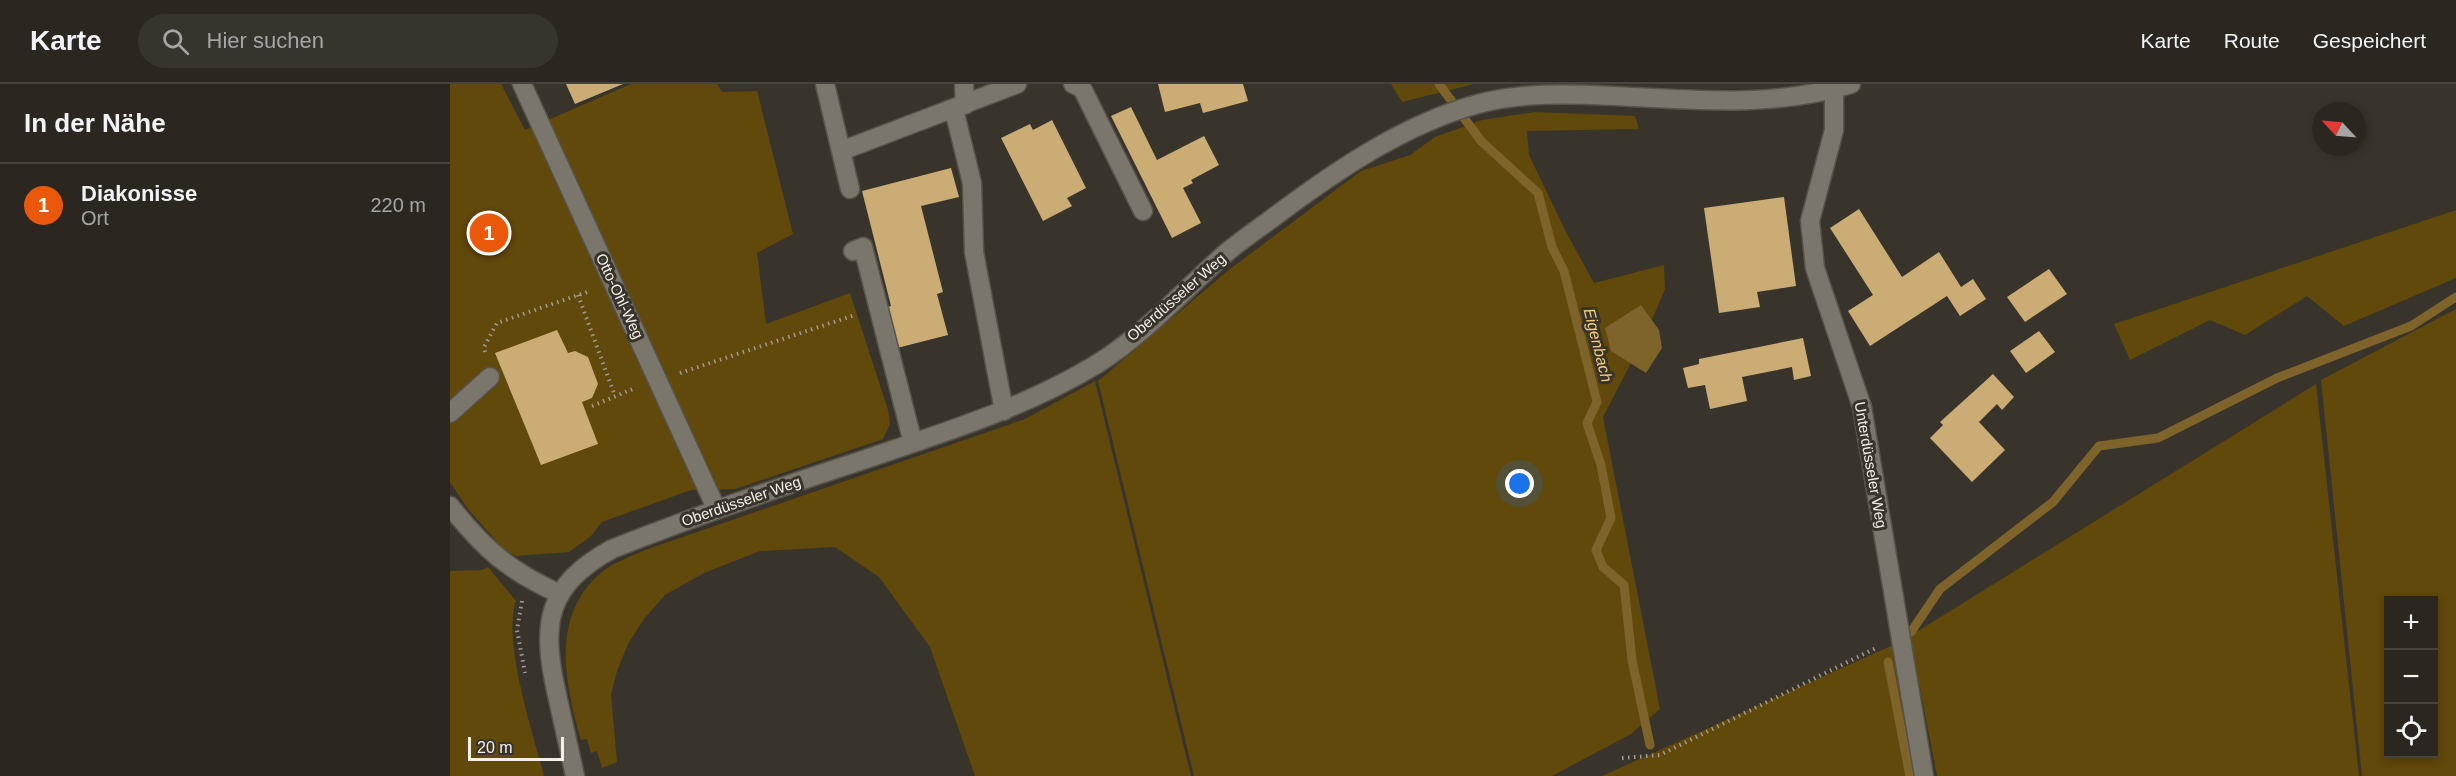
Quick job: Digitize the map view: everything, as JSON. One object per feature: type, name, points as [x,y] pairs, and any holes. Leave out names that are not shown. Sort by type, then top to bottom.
[{"type":"street","name":"Otto-Ohl-Weg","points":[[522,84],[716,508]]},
{"type":"street","points":[[825,84],[850,189]]},
{"type":"street","points":[[964,84],[959,107],[972,183],[974,252],[1004,411]]},
{"type":"street","points":[[842,152],[1017,84]]},
{"type":"street","points":[[1073,84],[1082,88],[1143,211]]},
{"type":"street","name":"Oberdüsseler Weg","points":[[575,776],[553,678],[548,646],[550,622],[560,594],[571,578],[588,563],[605,553],[716,508],[1004,411],[1059,386],[1100,362],[1157,319],[1228,252],[1309,190],[1375,148],[1430,122],[1478,104],[1552,94],[1708,101],[1773,99],[1843,87]]},
{"type":"street","name":"Unterdüsseler Weg","points":[[1843,87],[1810,221],[1815,268],[1862,407],[1924,776]]},
{"type":"street","points":[[853,250],[863,247],[914,443]]},
{"type":"street","points":[[450,413],[490,377]]},
{"type":"street","points":[[450,506],[494,556],[532,582],[560,594]]},
{"type":"path","points":[[490,377],[484,347],[497,323],[614,282]]},
{"type":"path","points":[[578,295],[615,396]]},
{"type":"path","points":[[592,406],[659,380],[879,308]]},
{"type":"path","points":[[1622,758],[1660,755],[1900,636]]},
{"type":"shaded area","points":[[450,84],[501,84],[525,130],[631,84],[717,84],[722,92],[757,91],[793,234],[757,253],[766,324],[850,293],[888,410],[890,424],[883,439],[735,489],[691,490],[602,522],[591,536],[569,552],[516,556],[504,550],[468,509],[450,482]]},
{"type":"shaded area","points":[[1391,84],[1474,84],[1402,102]]},
{"type":"shaded area","points":[[1535,112],[1635,116],[1639,129],[1527,131],[1529,155],[1566,232],[1594,283],[1664,265],[1665,289],[1645,336],[1603,417],[1660,709],[1631,734],[1552,776],[1194,776],[1098,381],[1230,269],[1361,171],[1410,155],[1435,137],[1482,120]]},
{"type":"shaded area","points":[[2456,210],[2456,278],[2344,326],[2307,296],[2245,335],[2210,320],[2130,360],[2114,324]]},
{"type":"shaded area","points":[[1641,305],[1659,330],[1662,348],[1646,373],[1611,351],[1605,328]]},
{"type":"shaded area","points":[[2456,309],[2456,776],[2362,776],[2321,380]]},
{"type":"shaded area","points":[[1095,381],[1191,776],[975,776],[930,647],[879,577],[835,547],[760,551],[704,573],[665,595],[644,619],[628,644],[617,671],[611,694],[617,762],[602,768],[597,751],[591,753],[587,739],[581,740],[567,676],[568,633],[573,612],[582,593],[602,572],[645,550],[1025,419]]},
{"type":"shaded area","points":[[2316,384],[2359,776],[1937,776],[1910,636]]},
{"type":"shaded area","points":[[488,567],[516,601],[513,639],[516,663],[544,776],[450,776],[450,571],[482,570]]},
{"type":"shaded area","points":[[1893,645],[1917,776],[1602,776]]},
{"type":"building","points":[[566,84],[623,84],[575,104]]},
{"type":"building","points":[[1158,84],[1243,84],[1248,101],[1203,113],[1200,103],[1165,112]]},
{"type":"building","points":[[1131,107],[1157,160],[1204,136],[1219,165],[1191,180],[1193,183],[1183,188],[1201,223],[1172,238],[1111,116]]},
{"type":"building","points":[[1052,120],[1086,188],[1067,198],[1072,206],[1043,221],[1001,138],[1030,124],[1033,130]]},
{"type":"building","points":[[951,168],[959,197],[921,206],[943,292],[937,294],[948,335],[897,348],[887,307],[891,306],[862,191]]},
{"type":"building","points":[[1784,197],[1796,286],[1757,292],[1760,307],[1719,313],[1704,208]]},
{"type":"building","points":[[1859,209],[1902,277],[1939,252],[1961,287],[1973,279],[1986,299],[1960,316],[1947,296],[1870,346],[1848,311],[1873,295],[1830,228]]},
{"type":"building","points":[[2049,269],[2067,294],[2025,322],[2007,297]]},
{"type":"building","points":[[557,330],[568,353],[575,351],[588,357],[598,384],[592,398],[582,402],[598,444],[541,465],[495,353]]},
{"type":"building","points":[[2039,331],[2055,352],[2026,373],[2010,351]]},
{"type":"building","points":[[1803,338],[1811,376],[1794,380],[1792,367],[1742,377],[1747,401],[1710,409],[1705,385],[1688,388],[1683,368],[1699,364],[1699,359]]},
{"type":"building","points":[[1993,374],[2014,397],[2002,410],[1997,404],[1979,422],[2005,450],[1972,482],[1930,438],[1943,425],[1940,422]]},
{"type":"waterway","name":"Eigenbach","points":[[1439,84],[1481,141],[1538,193],[1552,247],[1564,271],[1597,402],[1587,423],[1601,465],[1611,518],[1596,550],[1603,567],[1624,585],[1632,660],[1650,745]]},
{"type":"waterway","points":[[1911,632],[1940,589],[2053,502],[2099,446],[2158,438],[2277,378],[2411,326],[2456,297]]},
{"type":"waterway","points":[[1888,662],[1910,776]]},
{"type":"place","name":"Diakonisse","points":[[489,233]]}]
